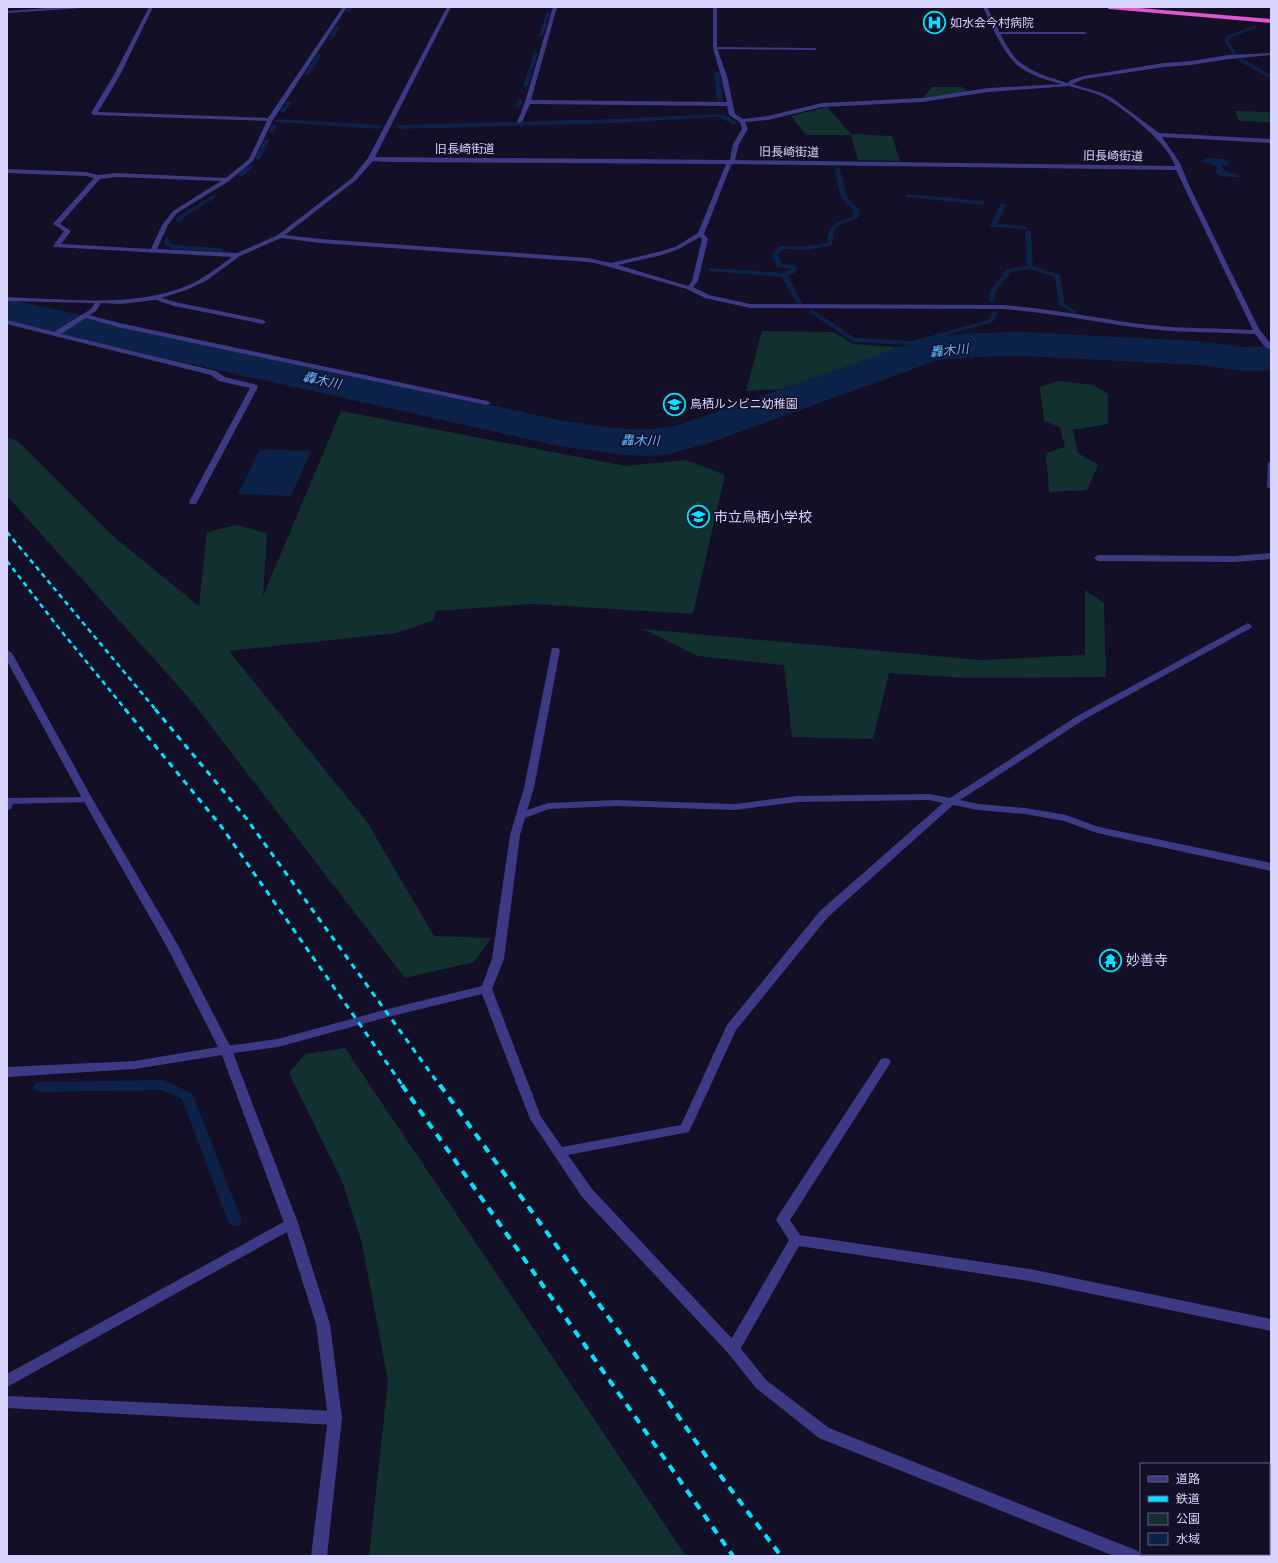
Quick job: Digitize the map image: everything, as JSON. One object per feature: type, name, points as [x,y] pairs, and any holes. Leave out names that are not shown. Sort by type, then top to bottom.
[{"type":"highway","points":[[1109,7],[1271,21]]},
{"type":"street","points":[[7,12],[83,7]]},
{"type":"street","points":[[151,7],[117,75],[94,112],[270,120]]},
{"type":"street","points":[[153,251],[165,225],[175,212],[227,180],[251,160],[270,120],[345,7]]},
{"type":"street","points":[[7,298],[121,302],[155,298],[184,289],[204,280],[238,255],[280,236],[354,179],[371,158],[449,7]]},
{"type":"street","points":[[519,122],[528,102],[555,7]]},
{"type":"street","points":[[610,265],[660,254],[677,248],[701,234],[730,163],[736,144],[745,128],[742,121],[732,115],[724,76],[715,48],[716,7]]},
{"type":"street","points":[[985,7],[1010,54],[1019,64],[1040,76],[1100,94],[1110,99],[1158,135],[1177,163],[1206,229],[1258,332],[1269,346]]},
{"type":"street","points":[[1000,33],[1085,34]]},
{"type":"street","points":[[715,48],[815,49]]},
{"type":"street","points":[[742,121],[768,118],[822,105],[922,100],[988,90],[1068,85],[1073,81],[1084,78],[1164,65],[1191,63],[1229,56],[1271,54]]},
{"type":"street","points":[[528,102],[729,104]]},
{"type":"street","points":[[1158,135],[1271,141]]},
{"type":"street","name":"旧長崎街道","points":[[371,158],[390,160],[577,160],[1178,168]]},
{"type":"street","points":[[7,171],[86,174],[98,177],[116,175],[227,180]]},
{"type":"street","points":[[98,177],[56,224],[68,231],[56,246],[238,255]]},
{"type":"street","points":[[689,288],[695,281],[705,240],[701,234]]},
{"type":"street","points":[[280,236],[320,241],[588,260],[689,288],[707,296],[755,307],[1002,307],[1034,309],[1090,319],[1151,327],[1258,332]]},
{"type":"street","points":[[155,298],[174,304],[263,322]]},
{"type":"street","points":[[56,334],[94,310],[99,302]]},
{"type":"street","points":[[85,316],[126,327],[487,403]]},
{"type":"street","points":[[7,322],[115,350],[213,373],[222,379],[254,387],[192,502]]},
{"type":"street","points":[[1271,464],[1271,487]]},
{"type":"street","points":[[1098,558],[1235,559],[1271,556]]},
{"type":"street","points":[[559,1152],[685,1129],[731,1028],[824,914],[952,801],[1082,717],[1248,626]]},
{"type":"street","points":[[555,650],[529,788],[522,816],[515,835],[498,959],[486,989],[536,1119],[587,1194],[733,1349],[762,1384],[824,1433],[1133,1556]]},
{"type":"street","points":[[7,653],[88,800],[173,947],[226,1050],[291,1223],[323,1324],[335,1418],[319,1556]]},
{"type":"street","points":[[522,816],[548,806],[616,803],[735,806],[798,799],[929,797],[978,807],[1025,811],[1066,818],[1097,830],[1271,867]]},
{"type":"street","points":[[8,803],[88,800]]},
{"type":"street","points":[[7,1072],[135,1065],[226,1050],[278,1044],[388,1013],[486,989]]},
{"type":"street","points":[[885,1062],[783,1220],[796,1240],[1030,1275],[1271,1325]]},
{"type":"street","points":[[7,1381],[291,1223]]},
{"type":"street","points":[[733,1349],[796,1240]]},
{"type":"street","points":[[7,1402],[335,1418]]},
{"type":"green space","points":[[932,87],[962,87],[967,91],[923,98]]},
{"type":"green space","points":[[827,107],[851,134],[892,136],[900,161],[858,160],[851,135],[806,135],[791,116]]},
{"type":"green space","points":[[1235,111],[1271,112],[1271,122],[1239,121]]},
{"type":"green space","points":[[762,331],[834,332],[853,344],[900,347],[785,389],[746,391]]},
{"type":"green space","points":[[1057,381],[1093,385],[1108,394],[1108,424],[1073,430],[1078,453],[1098,465],[1087,490],[1049,492],[1046,453],[1065,447],[1060,428],[1044,420],[1040,387]]},
{"type":"green space","points":[[341,411],[625,466],[686,460],[725,475],[693,614],[531,604],[435,611],[434,620],[397,633],[229,651],[367,822],[434,936],[491,938],[474,962],[405,978],[190,699],[7,496],[7,437],[19,442],[114,537],[199,606],[207,532],[236,525],[267,533],[263,596]]},
{"type":"green space","points":[[1085,590],[1104,603],[1106,677],[967,678],[889,673],[873,739],[792,737],[784,665],[697,656],[643,629],[980,660],[1085,655]]},
{"type":"green space","points":[[345,1048],[686,1556],[369,1556],[388,1381],[362,1243],[342,1181],[289,1073],[305,1054]]},
{"type":"water","points":[[1208,158],[1224,159],[1229,163],[1222,166],[1223,169],[1242,176],[1228,177],[1214,173],[1217,170],[1216,166],[1202,160]]},
{"type":"water","points":[[260,449],[311,451],[291,496],[238,494]]},
{"type":"waterway","points":[[347,11],[352,7]]},
{"type":"waterway","points":[[541,36],[548,13]]},
{"type":"waterway","points":[[330,39],[338,27]]},
{"type":"waterway","points":[[1235,54],[1227,42],[1228,37],[1256,27]]},
{"type":"waterway","points":[[525,86],[536,52]]},
{"type":"waterway","points":[[307,74],[320,55]]},
{"type":"waterway","points":[[1241,60],[1271,77]]},
{"type":"waterway","points":[[717,73],[720,100]]},
{"type":"waterway","points":[[517,107],[520,100]]},
{"type":"waterway","points":[[283,111],[289,102]]},
{"type":"waterway","points":[[399,127],[615,121],[717,116],[723,117],[735,123]]},
{"type":"waterway","points":[[277,121],[379,127]]},
{"type":"waterway","points":[[271,132],[274,126]]},
{"type":"waterway","points":[[258,158],[267,140]]},
{"type":"waterway","points":[[241,175],[251,166]]},
{"type":"waterway","points":[[784,275],[794,271],[794,267],[779,266],[775,255],[781,247],[807,248],[830,244],[831,231],[837,224],[855,218],[857,211],[844,198],[837,169]]},
{"type":"waterway","points":[[178,221],[185,214],[215,196]]},
{"type":"waterway","points":[[908,196],[983,203]]},
{"type":"waterway","points":[[1003,205],[993,226],[1024,228]]},
{"type":"waterway","points":[[1028,232],[1030,267]]},
{"type":"waterway","points":[[167,239],[167,244],[173,247],[221,250]]},
{"type":"waterway","points":[[992,302],[993,291],[1009,270],[1030,267]]},
{"type":"waterway","points":[[1030,267],[1058,276],[1062,305],[1074,312]]},
{"type":"waterway","points":[[711,270],[784,275]]},
{"type":"waterway","points":[[784,275],[799,303]]},
{"type":"waterway","name":"轟木川","points":[[7,311],[559,433],[635,443],[674,440],[697,433],[932,349],[979,345],[1022,344],[1198,353],[1243,359],[1271,358]]},
{"type":"waterway","points":[[811,311],[853,340],[912,343],[991,321],[995,312]]},
{"type":"waterway","points":[[39,1087],[164,1085],[187,1096],[235,1221]]},
{"type":"railway","points":[[7,532],[156,710]]},
{"type":"railway","points":[[7,561],[58,627],[126,710]]},
{"type":"railway","points":[[125,709],[221,826],[403,1086]]},
{"type":"railway","points":[[155,709],[246,818],[440,1086]]},
{"type":"railway","points":[[402,1085],[733,1556]]},
{"type":"railway","points":[[440,1085],[625,1340],[711,1463],[781,1556]]},
{"type":"place","name":"如水会今村病院","points":[[934,23]]},
{"type":"place","name":"鳥栖ルンビニ幼稚園","points":[[674,404]]},
{"type":"place","name":"市立鳥栖小学校","points":[[698,517]]},
{"type":"place","name":"妙善寺","points":[[1110,960]]}]
